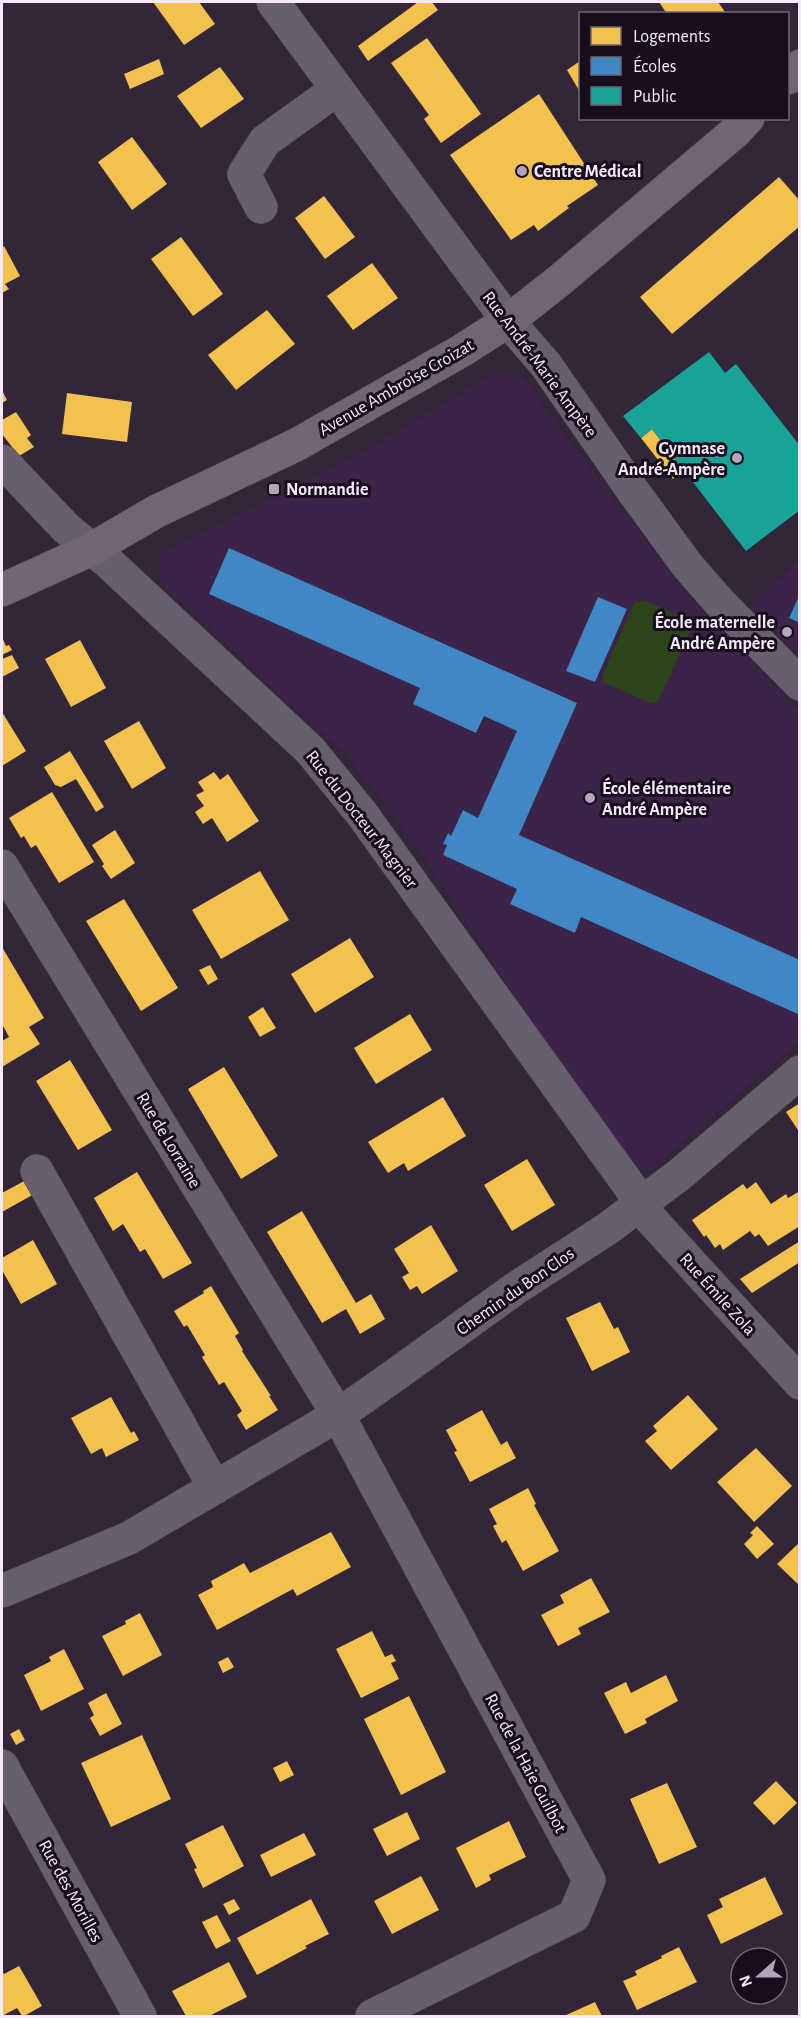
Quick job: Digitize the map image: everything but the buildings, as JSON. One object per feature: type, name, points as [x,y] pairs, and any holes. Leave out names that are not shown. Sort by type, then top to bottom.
[{"type":"main road","points":[[789,77],[800,66]]},
{"type":"main road","name":"Avenue Ambroise Croizat","points":[[2,590],[90,550],[157,512],[296,445],[508,321],[560,280],[735,132],[746,120]]},
{"type":"street","name":"Rue André-Marie Ampère","points":[[273,2],[508,321],[546,365],[687,565],[800,684]]},
{"type":"street","points":[[261,207],[244,174],[265,141],[337,89]]},
{"type":"street","name":"Rue du Docteur Magnier","points":[[2,461],[67,529],[90,550],[109,563],[310,750],[362,814],[641,1202]]},
{"type":"street","name":"Rue de Lorraine","points":[[2,866],[338,1414]]},
{"type":"street","name":"Chemin du Bon Clos","points":[[2,1592],[129,1538],[377,1389],[516,1288],[607,1229],[679,1175],[800,1072]]},
{"type":"street","points":[[37,1171],[215,1488]]},
{"type":"street","name":"Rue Émile Zola","points":[[641,1202],[654,1223],[800,1383]]},
{"type":"street","name":"Rue de la Haie Guilbot","points":[[338,1414],[589,1880],[574,1916],[372,2016]]},
{"type":"street","name":"Rue des Morilles","points":[[2,1766],[140,2016]]},
{"type":"shaded area","name":"École élémentaire André Ampère","points":[[492,374],[522,377],[684,591],[799,712],[799,1042],[652,1170],[627,1166],[413,842],[346,755],[160,583],[160,553],[287,492],[398,432]]},
{"type":"shaded area","name":"École maternelle André Ampère","points":[[799,559],[799,657],[750,606]]},
{"type":"green space","points":[[643,600],[686,618],[692,627],[658,702],[650,703],[603,682],[602,677],[634,603]]},
{"type":"place","name":"Centre Médical","points":[[522,171]]},
{"type":"place","name":"Gymnase André-Ampère","points":[[737,458]]},
{"type":"place","name":"Normandie","points":[[274,489]]},
{"type":"place","name":"École maternelle André Ampère","points":[[787,632]]},
{"type":"place","name":"École élémentaire André Ampère","points":[[590,798]]}]
